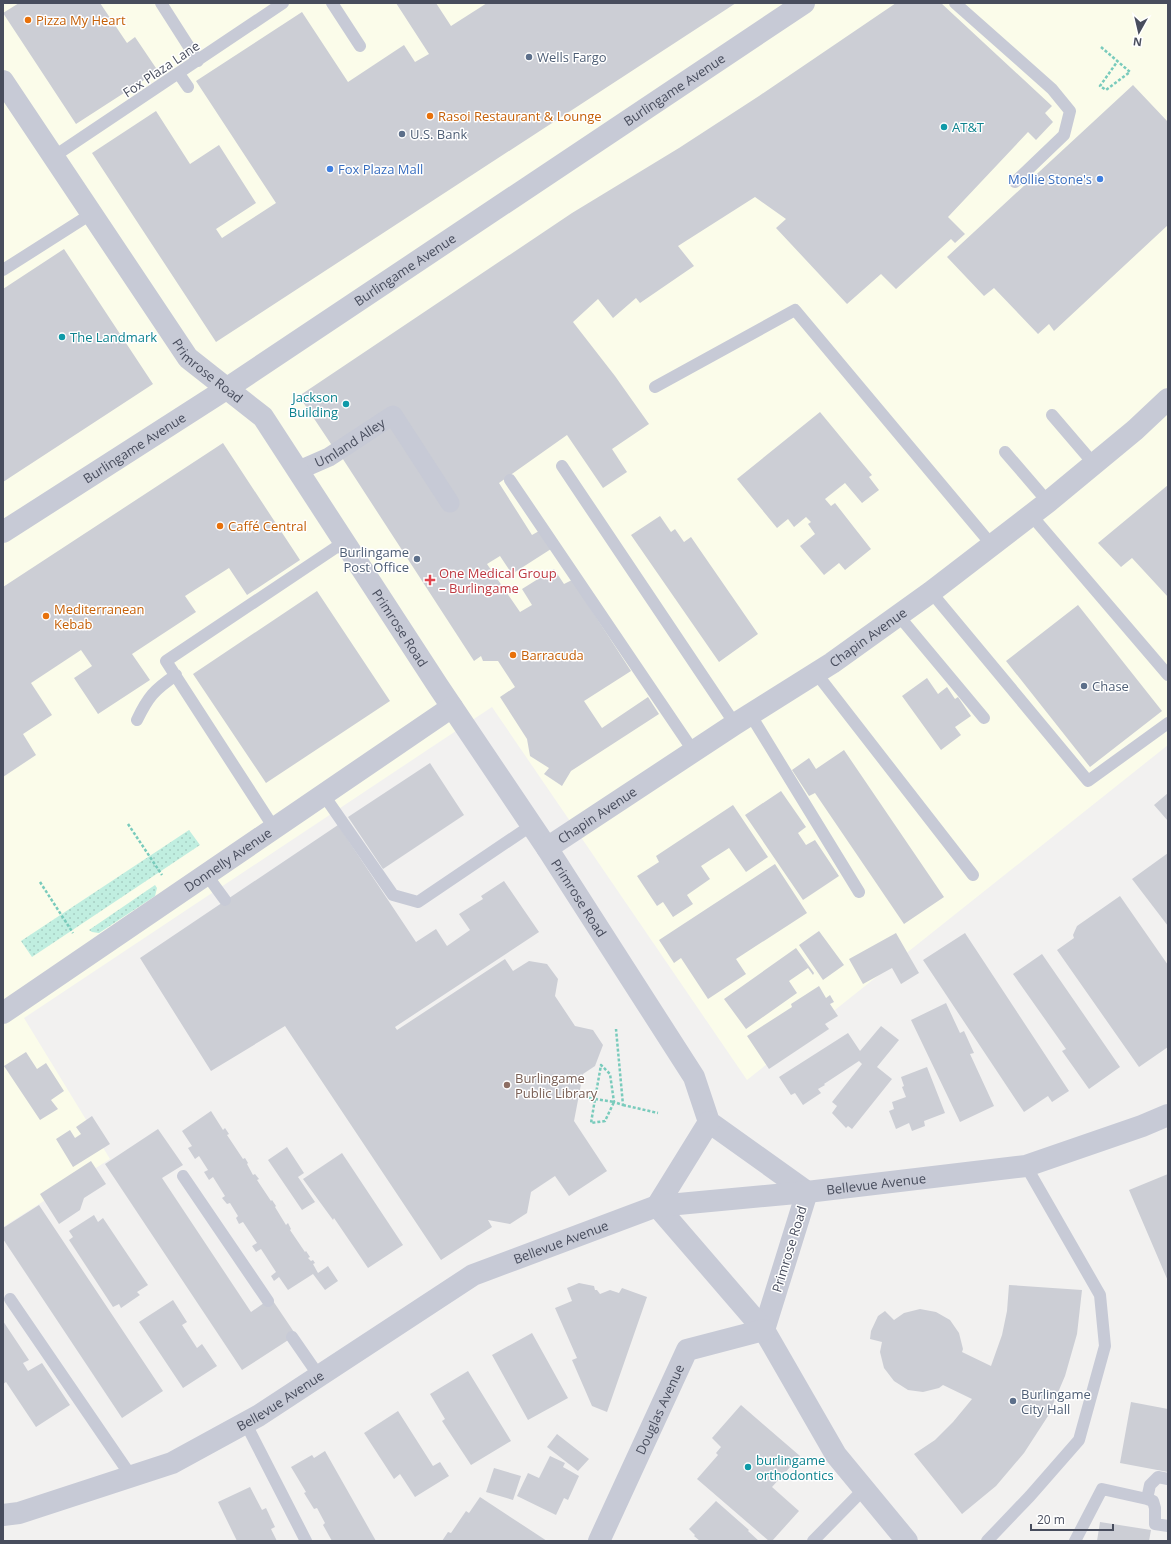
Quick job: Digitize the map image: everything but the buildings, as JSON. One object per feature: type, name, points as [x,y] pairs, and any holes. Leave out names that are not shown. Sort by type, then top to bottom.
[{"type":"street","name":"Burlingame Avenue","points":[[3,532],[226,388],[804,3]]},
{"type":"street","name":"Primrose Road","points":[[3,82],[188,358],[263,417],[452,707],[547,848],[694,1078],[709,1122],[807,1192],[764,1330]]},
{"type":"street","name":"Chapin Avenue","points":[[547,848],[742,719],[816,673],[931,592],[1094,464],[1135,430],[1168,399]]},
{"type":"street","name":"Umland Alley","points":[[297,471],[329,457],[393,415],[450,503]]},
{"type":"street","name":"Donnelly Avenue","points":[[3,1013],[452,707]]},
{"type":"street","name":"Bellevue Avenue","points":[[3,1515],[19,1513],[172,1463],[245,1422],[319,1376],[472,1275],[657,1206],[807,1192],[1026,1166],[1142,1126],[1168,1114]]},
{"type":"street","points":[[709,1122],[657,1206],[764,1330],[836,1455],[907,1541]]},
{"type":"street","name":"Douglas Avenue","points":[[600,1541],[688,1350],[764,1330]]},
{"type":"lane","points":[[161,3],[198,61]]},
{"type":"lane","name":"Fox Plaza Lane","points":[[54,157],[283,3]]},
{"type":"lane","points":[[332,3],[360,46]]},
{"type":"lane","points":[[955,3],[1052,90],[1070,111],[1064,135],[1015,182]]},
{"type":"lane","points":[[179,74],[188,87]]},
{"type":"lane","points":[[3,270],[91,214]]},
{"type":"lane","points":[[655,387],[796,310],[991,544]]},
{"type":"lane","points":[[1052,415],[1094,464]]},
{"type":"lane","points":[[1005,452],[1039,508],[1168,675]]},
{"type":"lane","points":[[562,466],[589,507],[742,719],[859,892]]},
{"type":"lane","points":[[510,480],[694,752]]},
{"type":"lane","points":[[274,828],[166,661],[344,542]]},
{"type":"lane","points":[[931,592],[1088,781],[1168,723]]},
{"type":"lane","points":[[898,615],[984,718]]},
{"type":"lane","points":[[816,673],[973,874]]},
{"type":"lane","points":[[137,720],[150,695],[160,686],[176,676]]},
{"type":"lane","points":[[323,794],[393,895],[418,902],[532,825]]},
{"type":"lane","points":[[206,874],[225,900]]},
{"type":"lane","points":[[987,1541],[1030,1496],[1079,1440],[1105,1346],[1100,1295],[1026,1166]]},
{"type":"lane","points":[[183,1176],[268,1300]]},
{"type":"lane","points":[[10,1299],[131,1476]]},
{"type":"lane","points":[[292,1337],[319,1376]]},
{"type":"lane","points":[[245,1422],[306,1541]]},
{"type":"lane","points":[[1147,1498],[1150,1484],[1158,1478],[1168,1479]]},
{"type":"lane","points":[[813,1541],[864,1489]]},
{"type":"lane","points":[[1075,1541],[1102,1489],[1147,1498],[1153,1501],[1155,1508],[1155,1524],[1168,1526]]},
{"type":"path","points":[[1101,47],[1130,72],[1106,90],[1100,86],[1117,62]]},
{"type":"path","points":[[128,824],[162,875]]},
{"type":"path","points":[[40,882],[73,933]]},
{"type":"path","points":[[616,1029],[623,1105]]},
{"type":"path","points":[[601,1065],[610,1074],[614,1102],[604,1121],[591,1123],[601,1065]]},
{"type":"path","points":[[579,1096],[614,1102],[658,1113]]},
{"type":"shaded area","points":[[3,3],[1168,3],[1168,745],[747,1080],[492,707],[24,1018],[110,1159],[3,1227]]},
{"type":"green space","points":[[189,830],[200,845],[32,957],[21,941]]},
{"type":"green space","points":[[155,885],[157,888],[155,896],[99,933],[89,930]]},
{"type":"place","name":"Pizza My Heart","points":[[28,20]]},
{"type":"place","name":"Wells Fargo","points":[[529,57]]},
{"type":"place","name":"Rasoi Restaurant & Lounge","points":[[430,116]]},
{"type":"place","name":"AT&T","points":[[944,127]]},
{"type":"place","name":"U.S. Bank","points":[[402,134]]},
{"type":"place","name":"Fox Plaza Mall","points":[[330,169]]},
{"type":"place","name":"Mollie Stone's","points":[[1100,179]]},
{"type":"place","name":"The Landmark","points":[[62,337]]},
{"type":"place","name":"Jackson Building","points":[[346,404]]},
{"type":"place","name":"Caffé Central","points":[[220,526]]},
{"type":"place","name":"Burlingame Post Office","points":[[417,559]]},
{"type":"place","name":"One Medical Group – Burlingame","points":[[430,580]]},
{"type":"place","name":"Mediterranean Kebab","points":[[46,616]]},
{"type":"place","name":"Barracuda","points":[[513,655]]},
{"type":"place","name":"Chase","points":[[1084,686]]},
{"type":"place","name":"Burlingame Public Library","points":[[507,1085]]},
{"type":"place","name":"Burlingame City Hall","points":[[1013,1401]]},
{"type":"place","name":"burlingame orthodontics","points":[[748,1467]]}]
